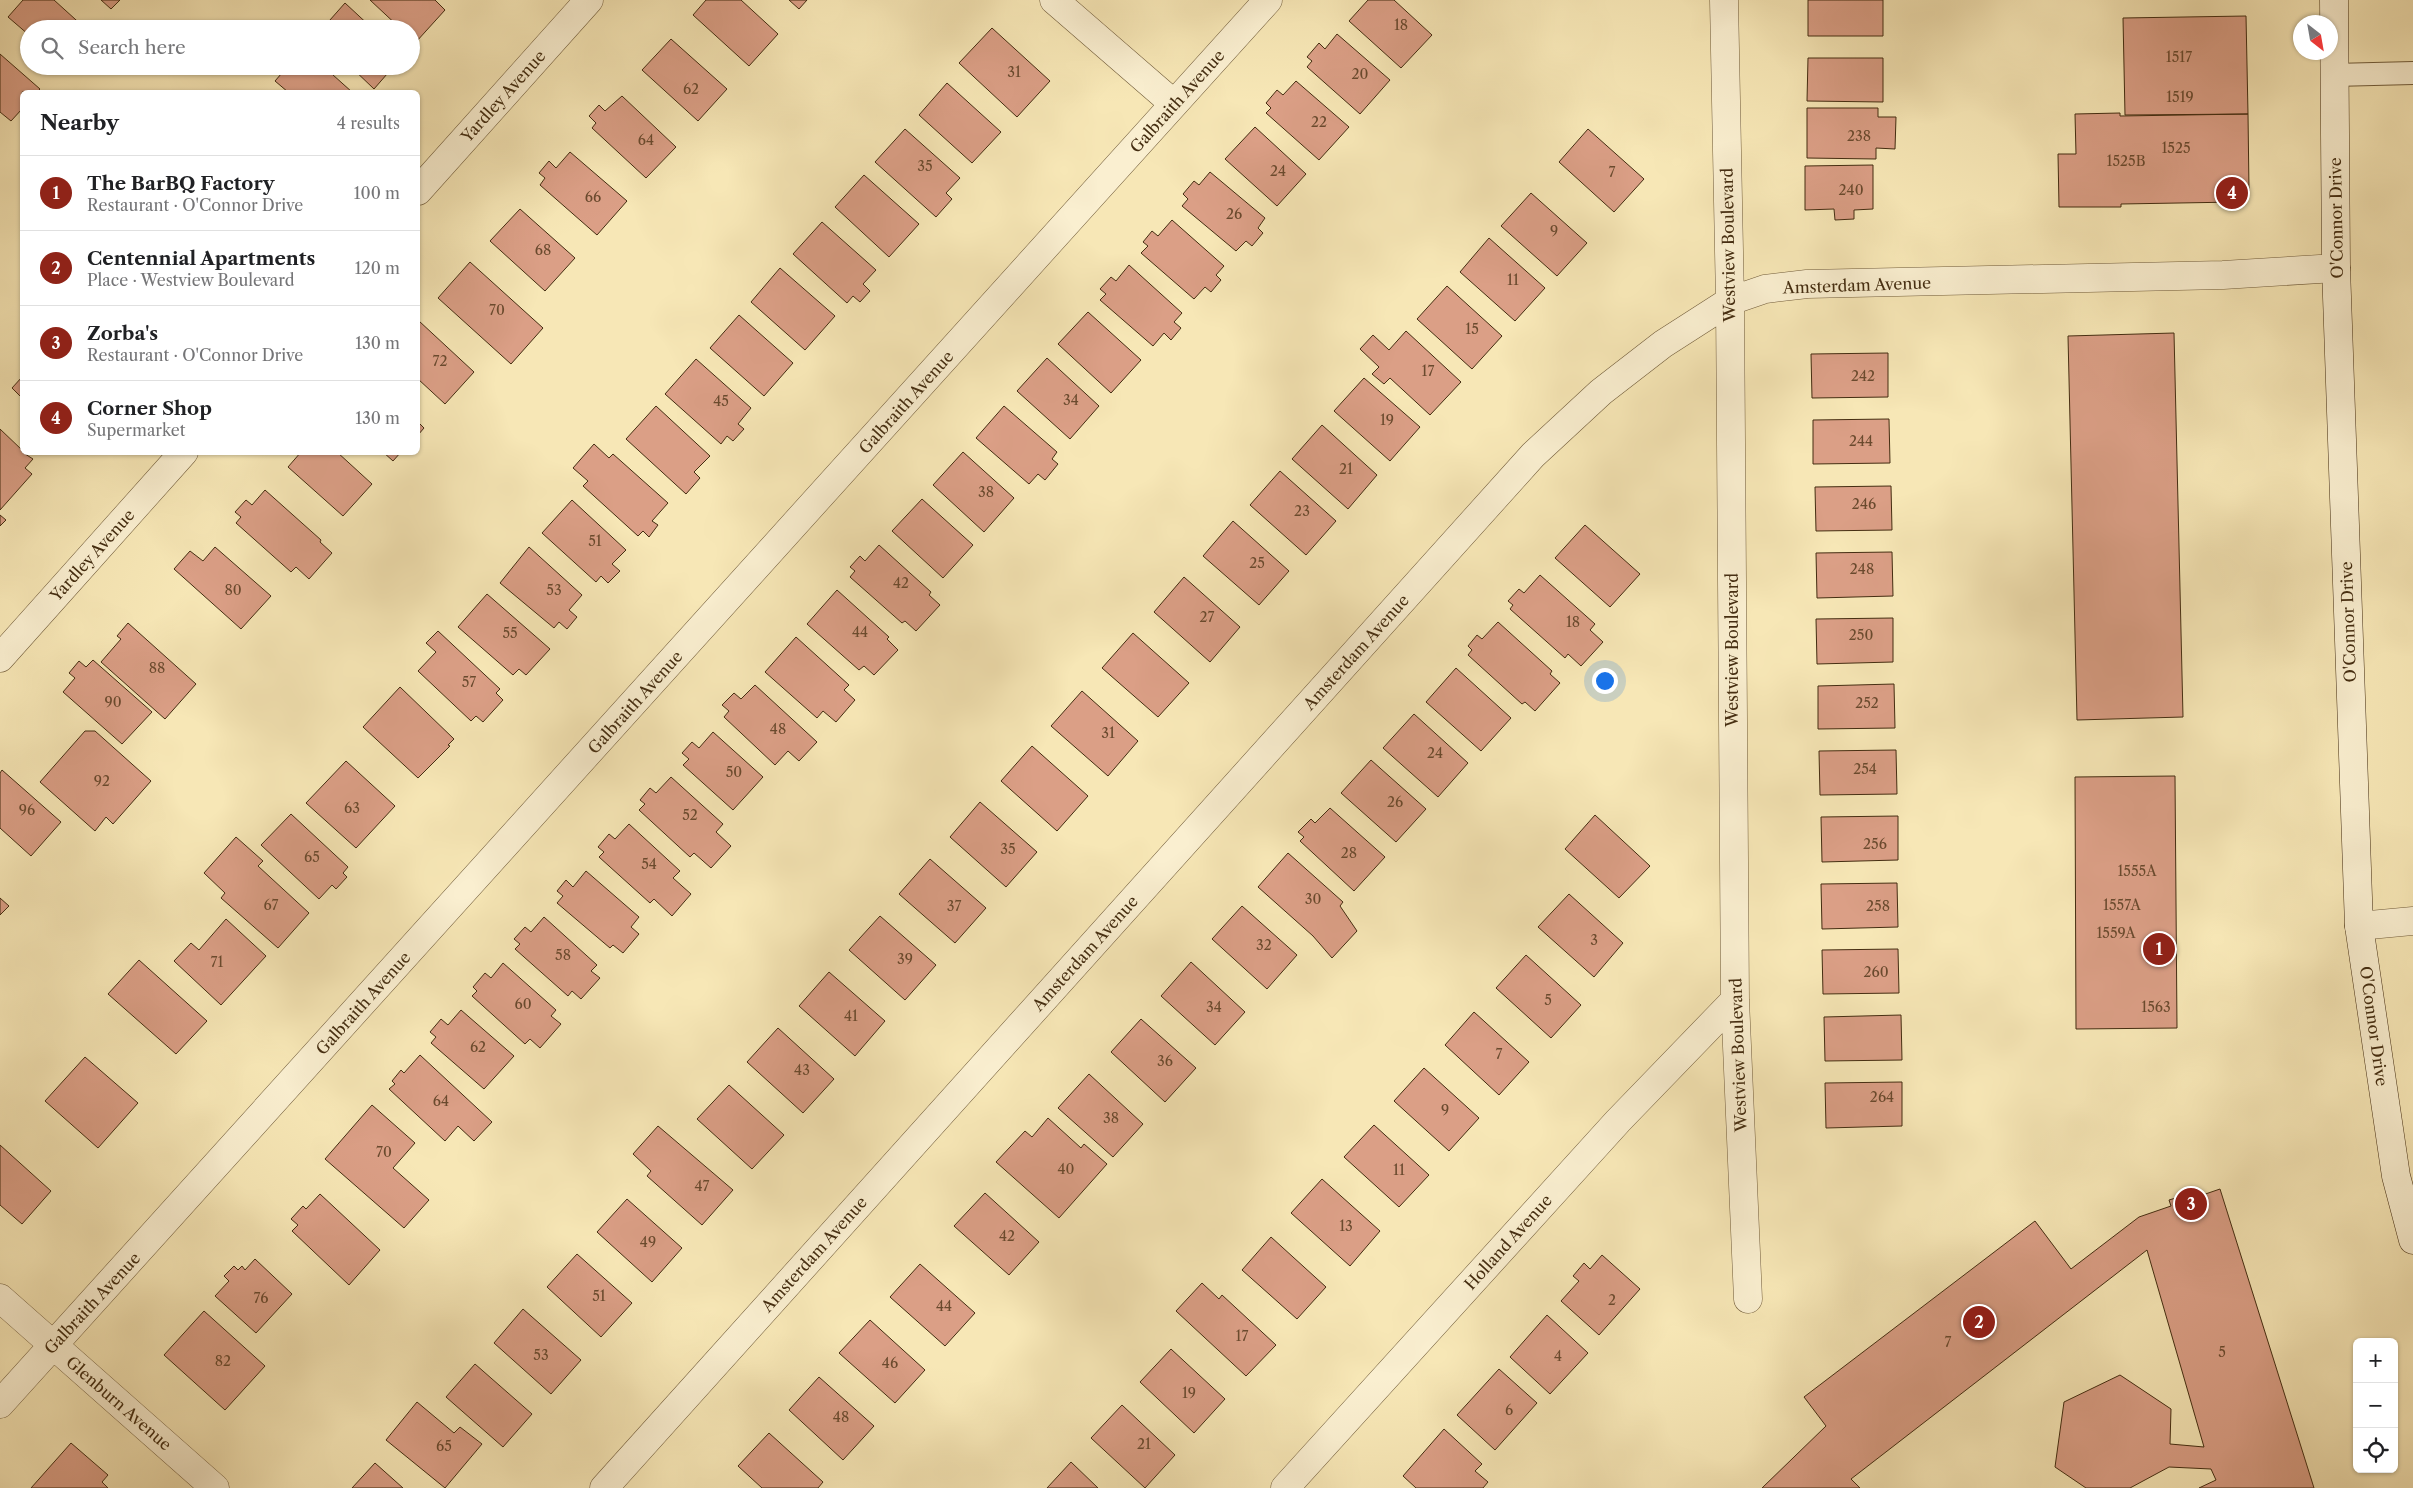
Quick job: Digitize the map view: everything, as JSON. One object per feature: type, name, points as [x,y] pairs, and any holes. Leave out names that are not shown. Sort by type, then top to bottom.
[{"type":"street","name":"Yardley Avenue","points":[[420,190],[589,0]]},
{"type":"street","points":[[1054,0],[1174,104]]},
{"type":"street","name":"Galbraith Avenue","points":[[0,1404],[1268,0]]},
{"type":"street","name":"Westview Boulevard","points":[[1724,0],[1730,301],[1735,1000],[1748,1300]]},
{"type":"street","name":"O'Connor Drive","points":[[2334,0],[2336,268],[2359,926],[2396,1176],[2413,1240]]},
{"type":"street","name":"Amsterdam Avenue","points":[[604,1488],[1533,454],[1601,392],[1663,344],[1730,301],[1765,289],[1807,284],[2223,275],[2336,268]]},
{"type":"street","name":"Yardley Avenue","points":[[0,658],[181,455]]},
{"type":"street","points":[[2359,926],[2413,921]]},
{"type":"street","name":"Holland Avenue","points":[[1285,1488],[1618,1121],[1735,1000]]},
{"type":"street","name":"Glenburn Avenue","points":[[0,1298],[215,1488]]},
{"type":"lane","points":[[2334,75],[2413,73]]},
{"type":"building","points":[[23,0],[54,0],[76,20],[20,20],[20,27],[8,17]]},
{"type":"building","points":[[101,0],[120,0],[111,9]]},
{"type":"building","points":[[370,0],[435,0],[445,10],[420,38],[420,20],[391,20]]},
{"type":"building","points":[[706,0],[741,0],[778,34],[749,66],[693,15]]},
{"type":"building","points":[[789,0],[807,0],[799,9]]},
{"type":"building","points":[[1368,0],[1394,0],[1432,35],[1401,68],[1349,21]]},
{"type":"building","points":[[1808,0],[1883,0],[1883,36],[1808,36]]},
{"type":"building","points":[[345,3],[363,20],[330,20]]},
{"type":"building","points":[[2246,16],[2248,114],[2125,115],[2123,18]]},
{"type":"building","points":[[992,28],[1050,81],[1017,117],[959,63]]},
{"type":"building","points":[[1337,34],[1390,80],[1360,114],[1307,67],[1312,61],[1307,57],[1319,43],[1325,49]]},
{"type":"building","points":[[671,39],[727,89],[698,121],[642,70]]},
{"type":"building","points":[[0,54],[20,72],[20,75],[24,75],[40,89],[20,90],[20,111],[11,121],[0,112]]},
{"type":"building","points":[[1808,58],[1883,58],[1883,102],[1807,101]]},
{"type":"building","points":[[280,75],[333,75],[350,90],[286,90],[275,81]]},
{"type":"building","points":[[359,75],[386,75],[374,89]]},
{"type":"building","points":[[1296,81],[1349,127],[1319,160],[1266,113],[1271,108],[1266,103],[1277,90],[1283,95]]},
{"type":"building","points":[[947,83],[1001,132],[972,163],[919,115]]},
{"type":"building","points":[[622,96],[676,147],[646,178],[592,128],[596,123],[589,116],[599,105],[605,111]]},
{"type":"building","points":[[1807,108],[1878,108],[1878,117],[1896,117],[1895,149],[1876,148],[1876,159],[1807,158]]},
{"type":"building","points":[[2120,113],[2120,116],[2248,114],[2249,191],[2236,202],[2121,204],[2121,207],[2059,207],[2058,154],[2076,154],[2075,114]]},
{"type":"building","points":[[1255,127],[1306,174],[1277,206],[1225,159]]},
{"type":"building","points":[[905,129],[960,178],[946,193],[952,199],[936,217],[875,162]]},
{"type":"building","points":[[1588,129],[1644,179],[1614,212],[1559,162]]},
{"type":"building","points":[[570,152],[627,201],[597,235],[540,185],[545,178],[539,173],[549,161],[556,168]]},
{"type":"building","points":[[1873,165],[1873,209],[1854,210],[1854,219],[1835,220],[1834,209],[1805,210],[1805,166]]},
{"type":"building","points":[[1210,172],[1265,218],[1258,228],[1263,233],[1252,246],[1246,241],[1236,251],[1182,206],[1188,199],[1183,194],[1194,181],[1199,185]]},
{"type":"building","points":[[864,175],[919,224],[889,257],[835,207]]},
{"type":"building","points":[[1531,193],[1587,243],[1557,276],[1501,226]]},
{"type":"building","points":[[520,209],[575,258],[545,291],[490,241]]},
{"type":"building","points":[[1172,220],[1224,266],[1216,275],[1221,280],[1211,292],[1205,287],[1194,299],[1141,253],[1148,246],[1143,242],[1152,231],[1158,236]]},
{"type":"building","points":[[822,222],[876,270],[863,284],[870,291],[860,302],[853,296],[847,303],[793,254]]},
{"type":"building","points":[[1489,238],[1545,288],[1515,321],[1460,272]]},
{"type":"building","points":[[470,262],[543,328],[511,364],[438,298]]},
{"type":"building","points":[[1129,265],[1182,313],[1174,322],[1181,328],[1171,340],[1164,333],[1153,346],[1100,300],[1106,294],[1100,289],[1111,277],[1116,281]]},
{"type":"building","points":[[780,268],[835,316],[805,350],[751,302]]},
{"type":"building","points":[[1447,286],[1502,336],[1472,369],[1417,319]]},
{"type":"building","points":[[1088,312],[1141,360],[1111,393],[1058,344]]},
{"type":"building","points":[[739,315],[793,363],[764,396],[710,348]]},
{"type":"building","points":[[420,322],[474,372],[445,404],[420,381]]},
{"type":"building","points":[[1406,331],[1461,382],[1430,415],[1390,378],[1384,384],[1372,374],[1379,367],[1360,349],[1373,335],[1389,350]]},
{"type":"building","points":[[2174,333],[2183,717],[2077,720],[2068,336]]},
{"type":"building","points":[[1888,353],[1888,397],[1812,398],[1811,354]]},
{"type":"building","points":[[1047,358],[1099,406],[1070,439],[1017,391]]},
{"type":"building","points":[[696,359],[751,408],[738,424],[744,429],[733,441],[727,436],[721,444],[665,394]]},
{"type":"building","points":[[1364,378],[1420,427],[1390,461],[1334,411]]},
{"type":"building","points":[[20,379],[20,396],[12,388]]},
{"type":"building","points":[[656,406],[710,456],[694,472],[700,478],[686,494],[626,439]]},
{"type":"building","points":[[1004,406],[1057,452],[1052,459],[1058,464],[1045,480],[1038,474],[1029,484],[976,438]]},
{"type":"building","points":[[1889,419],[1890,463],[1813,464],[1813,420]]},
{"type":"building","points":[[420,424],[424,428],[420,433]]},
{"type":"building","points":[[1322,425],[1377,475],[1348,509],[1292,459]]},
{"type":"building","points":[[0,429],[20,448],[20,455],[27,455],[33,459],[25,468],[32,474],[0,510]]},
{"type":"building","points":[[594,444],[609,458],[613,454],[668,503],[652,521],[658,525],[649,537],[643,531],[638,536],[583,486],[588,481],[573,468]]},
{"type":"building","points":[[963,452],[1014,498],[984,532],[933,485]]},
{"type":"building","points":[[298,455],[340,455],[372,484],[343,516],[288,467]]},
{"type":"building","points":[[386,455],[398,455],[393,461]]},
{"type":"building","points":[[1280,471],[1336,521],[1306,555],[1250,505]]},
{"type":"building","points":[[1891,486],[1892,530],[1816,531],[1815,487]]},
{"type":"building","points":[[265,490],[321,540],[320,542],[332,553],[309,579],[296,567],[291,572],[236,523],[241,517],[235,512],[246,500],[252,505]]},
{"type":"building","points":[[922,499],[973,545],[943,578],[892,531]]},
{"type":"building","points":[[572,500],[626,550],[612,564],[620,571],[608,583],[601,576],[596,582],[542,533]]},
{"type":"building","points":[[0,515],[6,520],[0,526]]},
{"type":"building","points":[[1233,521],[1289,571],[1259,605],[1203,556]]},
{"type":"building","points":[[1585,525],[1640,574],[1610,607],[1555,558]]},
{"type":"building","points":[[879,545],[931,592],[929,595],[940,605],[916,631],[905,621],[902,623],[850,577],[855,571],[850,567],[860,556],[865,561]]},
{"type":"building","points":[[215,547],[271,596],[241,629],[174,569],[190,551],[203,561]]},
{"type":"building","points":[[529,547],[582,595],[569,610],[577,617],[567,629],[559,622],[554,628],[500,583]]},
{"type":"building","points":[[1892,552],[1893,596],[1817,598],[1816,553]]},
{"type":"building","points":[[1540,575],[1595,624],[1590,630],[1603,642],[1581,666],[1568,654],[1565,658],[1510,609],[1513,605],[1508,601],[1519,589],[1524,593]]},
{"type":"building","points":[[1184,577],[1240,627],[1210,662],[1154,612]]},
{"type":"building","points":[[837,590],[889,637],[887,639],[898,650],[874,675],[864,666],[859,670],[807,624]]},
{"type":"building","points":[[487,594],[550,649],[526,675],[519,669],[513,675],[458,627]]},
{"type":"building","points":[[1893,618],[1893,662],[1817,664],[1816,619]]},
{"type":"building","points":[[1498,622],[1552,671],[1550,674],[1560,683],[1535,711],[1525,702],[1522,704],[1468,655],[1472,650],[1468,646],[1477,635],[1482,639]]},
{"type":"building","points":[[128,623],[196,684],[165,719],[101,662],[121,639],[117,636]]},
{"type":"building","points":[[438,631],[500,689],[496,693],[503,700],[483,722],[476,716],[471,721],[418,671],[436,652],[426,643]]},
{"type":"building","points":[[1133,633],[1189,683],[1158,717],[1102,668]]},
{"type":"building","points":[[796,637],[849,685],[844,690],[855,700],[836,722],[823,711],[817,718],[765,672]]},
{"type":"building","points":[[93,660],[152,712],[122,744],[63,692],[75,678],[69,673],[79,661],[86,667]]},
{"type":"building","points":[[1456,668],[1511,718],[1481,751],[1426,702]]},
{"type":"building","points":[[1894,684],[1895,728],[1818,729],[1818,686]]},
{"type":"building","points":[[755,685],[817,742],[799,761],[788,751],[775,765],[724,717],[729,711],[722,705],[734,693],[741,699]]},
{"type":"building","points":[[400,687],[454,739],[448,745],[450,746],[418,778],[363,727]]},
{"type":"building","points":[[1082,691],[1138,741],[1108,776],[1051,726]]},
{"type":"building","points":[[1414,714],[1468,763],[1438,797],[1383,748]]},
{"type":"building","points":[[85,731],[95,731],[151,781],[113,824],[106,817],[95,831],[40,782]]},
{"type":"building","points":[[713,732],[763,777],[733,810],[683,765],[689,759],[682,753],[692,742],[699,748]]},
{"type":"building","points":[[1032,746],[1088,796],[1057,831],[1001,781]]},
{"type":"building","points":[[1896,750],[1897,794],[1820,795],[1819,751]]},
{"type":"building","points":[[1371,760],[1426,809],[1396,842],[1341,793]]},
{"type":"building","points":[[346,761],[395,806],[356,848],[306,803]]},
{"type":"building","points":[[2,770],[61,822],[31,856],[0,828],[0,773]]},
{"type":"building","points":[[2175,776],[2177,1028],[2076,1029],[2075,777]]},
{"type":"building","points":[[671,777],[723,824],[716,832],[731,846],[711,868],[694,853],[690,857],[639,810],[645,804],[640,800],[650,788],[656,793]]},
{"type":"building","points":[[980,802],[1037,852],[1006,887],[950,837]]},
{"type":"building","points":[[1330,808],[1385,857],[1354,891],[1300,841],[1304,837],[1298,832],[1311,819],[1315,823]]},
{"type":"building","points":[[291,814],[348,867],[343,873],[347,877],[336,889],[332,885],[319,899],[261,845]]},
{"type":"building","points":[[1595,815],[1650,866],[1619,898],[1565,849]]},
{"type":"building","points":[[1898,816],[1898,860],[1822,862],[1821,817]]},
{"type":"building","points":[[629,824],[680,871],[673,878],[691,894],[672,916],[654,899],[650,903],[599,857],[604,852],[598,847],[609,834],[615,839]]},
{"type":"building","points":[[236,837],[263,861],[258,866],[309,913],[278,948],[221,898],[225,893],[204,873]]},
{"type":"building","points":[[1288,853],[1343,902],[1340,906],[1357,931],[1332,958],[1313,936],[1258,887]]},
{"type":"building","points":[[930,859],[986,908],[955,943],[899,894]]},
{"type":"building","points":[[586,871],[639,917],[631,927],[639,934],[623,953],[613,945],[610,948],[557,903],[563,896],[557,891],[566,880],[573,887]]},
{"type":"building","points":[[1897,883],[1898,927],[1822,929],[1821,884]]},
{"type":"building","points":[[1569,894],[1623,943],[1594,977],[1538,927]]},
{"type":"building","points":[[0,898],[9,906],[0,915]]},
{"type":"building","points":[[1242,906],[1297,955],[1267,989],[1212,939]]},
{"type":"building","points":[[880,916],[936,965],[905,1000],[849,950]]},
{"type":"building","points":[[544,917],[597,965],[591,971],[600,978],[581,999],[572,991],[568,996],[515,949],[520,944],[514,939],[525,927],[531,932]]},
{"type":"building","points":[[226,919],[266,956],[221,1005],[174,961],[191,943],[199,950]]},
{"type":"building","points":[[1898,949],[1899,993],[1823,994],[1822,950]]},
{"type":"building","points":[[1526,955],[1581,1005],[1551,1038],[1496,988]]},
{"type":"building","points":[[139,960],[207,1021],[176,1054],[108,994]]},
{"type":"building","points":[[1191,962],[1245,1012],[1215,1045],[1161,996]]},
{"type":"building","points":[[503,963],[556,1010],[551,1016],[561,1024],[540,1048],[530,1039],[525,1044],[472,996],[477,991],[473,987],[485,973],[491,978]]},
{"type":"building","points":[[829,972],[885,1021],[855,1056],[799,1006]]},
{"type":"building","points":[[461,1010],[514,1056],[484,1089],[431,1043],[436,1037],[430,1032],[441,1019],[448,1025]]},
{"type":"building","points":[[1474,1012],[1529,1062],[1499,1095],[1445,1045]]},
{"type":"building","points":[[1901,1015],[1902,1060],[1825,1061],[1824,1017]]},
{"type":"building","points":[[1141,1019],[1196,1068],[1165,1102],[1111,1052]]},
{"type":"building","points":[[778,1028],[834,1079],[803,1113],[747,1062]]},
{"type":"building","points":[[420,1055],[492,1122],[474,1141],[458,1126],[445,1141],[389,1089],[395,1084],[392,1081],[401,1070],[404,1073]]},
{"type":"building","points":[[85,1057],[138,1103],[98,1148],[45,1101]]},
{"type":"building","points":[[1424,1068],[1479,1118],[1449,1151],[1394,1101]]},
{"type":"building","points":[[1089,1074],[1143,1124],[1113,1157],[1058,1108]]},
{"type":"building","points":[[1902,1082],[1902,1126],[1826,1128],[1825,1083]]},
{"type":"building","points":[[729,1085],[784,1135],[752,1169],[697,1119]]},
{"type":"building","points":[[372,1105],[415,1143],[393,1168],[429,1200],[404,1228],[325,1159]]},
{"type":"building","points":[[1048,1118],[1081,1148],[1084,1144],[1107,1164],[1059,1218],[996,1162],[1025,1131],[1032,1137]]},
{"type":"building","points":[[1374,1125],[1429,1175],[1399,1207],[1344,1157]]},
{"type":"building","points":[[658,1126],[733,1190],[702,1225],[647,1176],[651,1171],[633,1154]]},
{"type":"building","points":[[0,1145],[51,1191],[22,1224],[0,1205]]},
{"type":"building","points":[[1322,1179],[1380,1231],[1350,1266],[1291,1213]]},
{"type":"building","points":[[2220,1189],[2314,1488],[2199,1488],[2216,1480],[2211,1469],[2169,1467],[2130,1488],[2086,1488],[2055,1467],[2064,1402],[2120,1375],[2171,1409],[2170,1444],[2204,1447],[2147,1250],[1851,1479],[1860,1488],[1762,1488],[1826,1426],[1804,1397],[2035,1221],[2071,1269],[2139,1217],[2171,1206],[2169,1200],[2186,1195],[2188,1200]]},
{"type":"building","points":[[985,1193],[1039,1242],[1009,1275],[954,1226]]},
{"type":"building","points":[[320,1194],[380,1250],[349,1285],[292,1231],[298,1225],[291,1219],[303,1206],[306,1209]]},
{"type":"building","points":[[627,1199],[682,1248],[652,1282],[597,1232]]},
{"type":"building","points":[[1271,1237],[1326,1287],[1297,1319],[1242,1270]]},
{"type":"building","points":[[577,1254],[632,1303],[601,1337],[547,1287]]},
{"type":"building","points":[[1602,1255],[1640,1289],[1599,1335],[1561,1301],[1579,1281],[1573,1276],[1584,1263],[1590,1269]]},
{"type":"building","points":[[255,1259],[292,1294],[256,1333],[215,1296],[229,1281],[224,1276],[234,1266],[238,1270],[242,1266],[245,1270]]},
{"type":"building","points":[[920,1264],[975,1313],[945,1346],[890,1297]]},
{"type":"building","points":[[1202,1283],[1219,1299],[1222,1295],[1276,1345],[1246,1376],[1176,1311]]},
{"type":"building","points":[[523,1309],[581,1360],[551,1394],[494,1343]]},
{"type":"building","points":[[204,1311],[265,1366],[225,1410],[164,1355]]},
{"type":"building","points":[[1547,1315],[1588,1353],[1550,1394],[1510,1357]]},
{"type":"building","points":[[870,1320],[925,1370],[895,1403],[839,1353]]},
{"type":"building","points":[[1171,1349],[1225,1399],[1194,1433],[1140,1382]]},
{"type":"building","points":[[475,1364],[532,1414],[503,1447],[446,1397]]},
{"type":"building","points":[[1499,1369],[1537,1403],[1495,1450],[1457,1415]]},
{"type":"building","points":[[819,1377],[874,1426],[843,1460],[789,1410]]},
{"type":"building","points":[[417,1402],[454,1433],[460,1427],[482,1444],[445,1488],[386,1440]]},
{"type":"building","points":[[1122,1405],[1175,1455],[1145,1488],[1091,1438]]},
{"type":"building","points":[[1444,1429],[1482,1464],[1475,1471],[1488,1482],[1483,1488],[1416,1488],[1403,1476]]},
{"type":"building","points":[[769,1433],[823,1482],[818,1488],[762,1488],[738,1466]]},
{"type":"building","points":[[71,1443],[108,1475],[102,1482],[108,1488],[31,1488]]},
{"type":"building","points":[[1071,1462],[1098,1488],[1047,1488]]},
{"type":"building","points":[[375,1463],[403,1488],[352,1488]]},
{"type":"place","name":"Corner Shop","points":[[2232,193]]},
{"type":"place","name":"The BarBQ Factory","points":[[2159,949]]},
{"type":"place","name":"Zorba's","points":[[2191,1204]]},
{"type":"place","name":"Centennial Apartments","points":[[1979,1322]]}]
